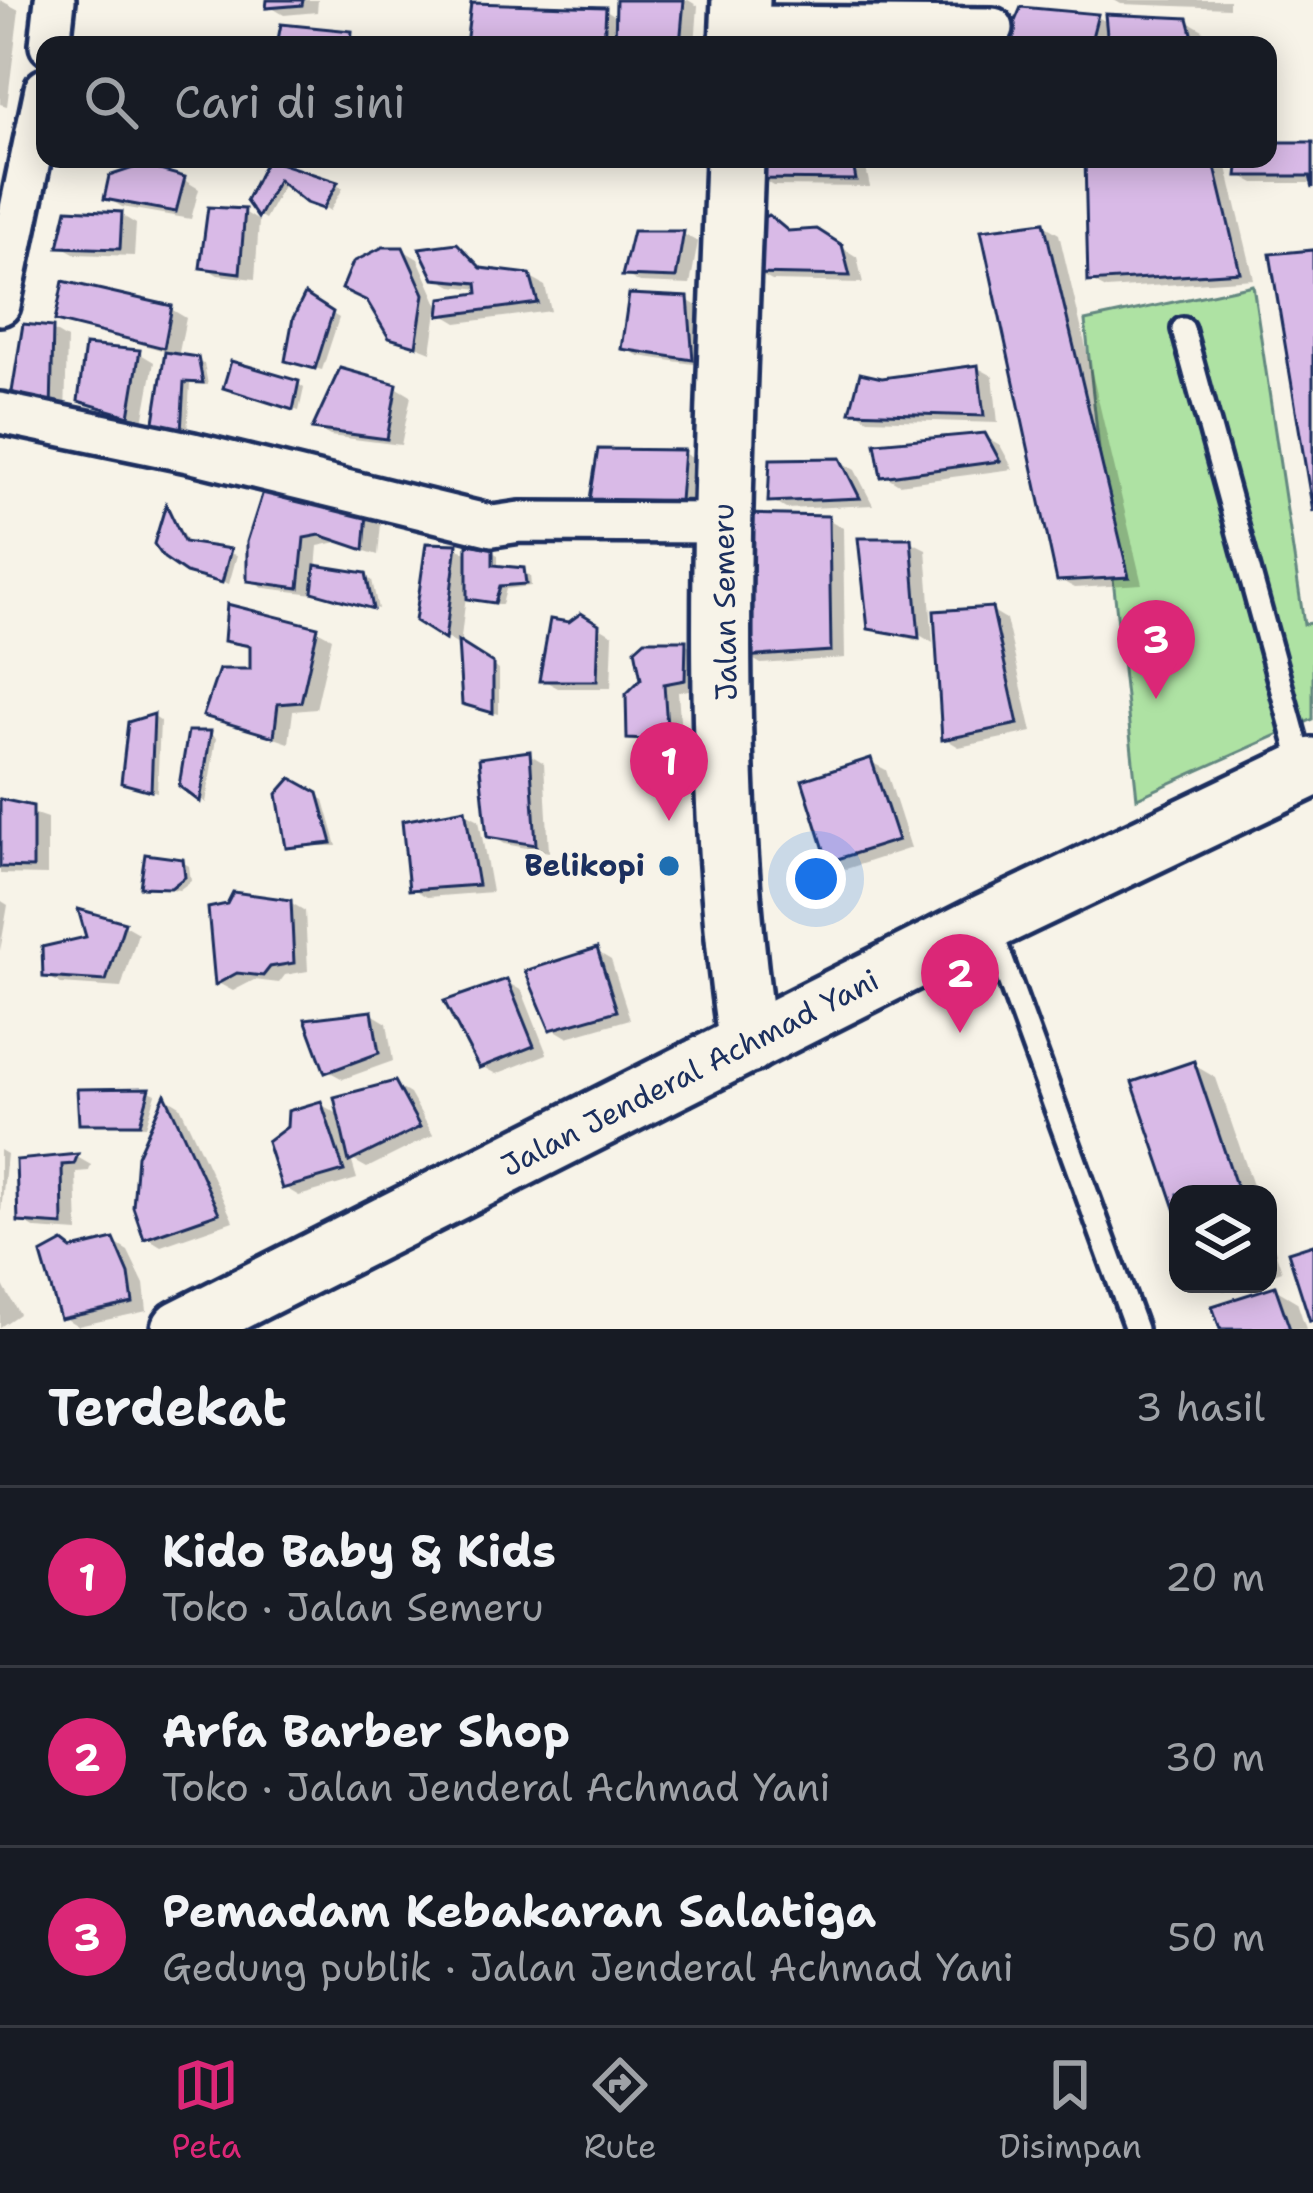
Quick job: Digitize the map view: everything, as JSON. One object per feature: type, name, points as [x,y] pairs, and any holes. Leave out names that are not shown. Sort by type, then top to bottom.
[{"type":"main road","name":"Jalan Semeru","points":[[736,168],[724,523],[735,959],[748,1044]]},
{"type":"main road","name":"Jalan Jenderal Achmad Yani","points":[[181,1329],[988,922],[1299,782]]},
{"type":"street","points":[[51,36],[55,0]]},
{"type":"street","points":[[740,24],[993,28]]},
{"type":"street","points":[[1,298],[36,132]]},
{"type":"street","points":[[0,413],[193,453],[493,526],[520,522],[724,523]]},
{"type":"lane","points":[[1183,329],[1299,782]]},
{"type":"lane","points":[[988,922],[1136,1329]]},
{"type":"green space","points":[[1253,285],[1304,624],[1313,623],[1313,719],[1137,798],[1085,321]]},
{"type":"building","points":[[267,0],[303,0],[302,5],[266,8]]},
{"type":"building","points":[[616,0],[684,0],[681,36],[615,36]]},
{"type":"building","points":[[471,3],[606,7],[604,36],[467,36]]},
{"type":"building","points":[[1021,7],[1098,14],[1092,36],[1009,36]]},
{"type":"building","points":[[1105,14],[1188,18],[1193,36],[1107,36]]},
{"type":"building","points":[[281,24],[352,31],[352,36],[279,36]]},
{"type":"building","points":[[1277,142],[1313,142],[1313,188],[1310,176],[1237,176],[1238,168],[1277,168]]},
{"type":"building","points":[[153,168],[185,177],[176,212],[104,199],[109,176]]},
{"type":"building","points":[[262,168],[295,168],[338,182],[323,209],[306,203],[278,180],[258,218],[246,201]]},
{"type":"building","points":[[755,168],[854,168],[856,180],[755,179]]},
{"type":"building","points":[[1085,168],[1215,168],[1240,272],[1088,282]]},
{"type":"building","points":[[208,207],[245,209],[240,273],[200,268]]},
{"type":"building","points":[[67,209],[122,212],[120,249],[58,247]]},
{"type":"building","points":[[769,215],[788,231],[817,229],[842,245],[850,276],[754,274],[747,223]]},
{"type":"building","points":[[1044,222],[1129,577],[1057,581],[981,230]]},
{"type":"building","points":[[633,231],[684,231],[676,278],[622,276]]},
{"type":"building","points":[[457,243],[481,268],[530,274],[538,303],[439,316],[441,298],[478,293],[477,283],[434,279],[419,248]]},
{"type":"building","points":[[383,247],[403,247],[424,294],[416,346],[389,338],[367,301],[342,289],[353,262]]},
{"type":"building","points":[[1313,250],[1313,512],[1270,254]]},
{"type":"building","points":[[63,281],[172,306],[164,348],[55,321]]},
{"type":"building","points":[[305,294],[333,312],[315,369],[285,361],[293,318]]},
{"type":"building","points":[[629,294],[688,297],[693,360],[621,349]]},
{"type":"building","points":[[23,324],[53,327],[51,412],[12,392]]},
{"type":"building","points":[[85,345],[140,350],[129,416],[78,401]]},
{"type":"building","points":[[165,352],[198,357],[203,383],[184,382],[181,432],[153,428]]},
{"type":"building","points":[[231,361],[299,381],[293,410],[223,388]]},
{"type":"building","points":[[978,365],[984,416],[850,412],[860,373],[882,378]]},
{"type":"building","points":[[340,368],[397,384],[387,439],[312,429]]},
{"type":"building","points":[[985,433],[1000,461],[881,477],[875,443]]},
{"type":"building","points":[[598,449],[684,450],[680,501],[590,499]]},
{"type":"building","points":[[840,458],[860,498],[768,502],[770,459]]},
{"type":"building","points":[[266,482],[368,501],[364,550],[320,535],[304,538],[299,588],[247,581],[247,542]]},
{"type":"building","points":[[166,504],[184,542],[231,549],[222,583],[186,573],[164,558],[154,544]]},
{"type":"building","points":[[739,514],[829,516],[831,651],[743,657]]},
{"type":"building","points":[[858,538],[911,538],[919,638],[868,629]]},
{"type":"building","points":[[426,543],[457,544],[445,640],[415,621]]},
{"type":"building","points":[[467,544],[493,548],[493,565],[524,568],[526,584],[500,586],[495,603],[467,599]]},
{"type":"building","points":[[315,565],[366,573],[373,609],[312,592]]},
{"type":"building","points":[[227,604],[318,627],[301,702],[278,704],[274,737],[203,716],[219,669],[250,669],[250,646],[224,641]]},
{"type":"building","points":[[992,607],[1018,724],[942,740],[934,611]]},
{"type":"building","points":[[581,613],[599,624],[597,681],[539,681],[550,619],[569,622]]},
{"type":"building","points":[[645,640],[686,640],[685,680],[664,684],[668,741],[627,739],[626,694],[641,679],[635,649]]},
{"type":"building","points":[[458,641],[493,663],[493,713],[462,704]]},
{"type":"building","points":[[154,714],[151,791],[121,783],[128,722]]},
{"type":"building","points":[[188,731],[211,731],[200,802],[179,786]]},
{"type":"building","points":[[530,751],[536,845],[487,837],[479,758]]},
{"type":"building","points":[[871,758],[898,840],[828,862],[802,780]]},
{"type":"building","points":[[291,778],[318,793],[332,843],[286,848],[277,794]]},
{"type":"building","points":[[0,799],[33,806],[33,868],[0,867]]},
{"type":"building","points":[[465,809],[478,885],[409,890],[402,821]]},
{"type":"building","points":[[145,854],[183,859],[185,877],[171,888],[140,887]]},
{"type":"building","points":[[233,892],[291,900],[294,963],[270,967],[263,976],[237,973],[215,985],[208,908],[227,904]]},
{"type":"building","points":[[78,909],[125,922],[106,981],[43,977],[42,947],[86,937]]},
{"type":"building","points":[[597,948],[617,1011],[550,1030],[525,971]]},
{"type":"building","points":[[507,979],[534,1046],[479,1068],[444,1001]]},
{"type":"building","points":[[372,1011],[379,1053],[325,1073],[305,1019]]},
{"type":"building","points":[[1194,1061],[1236,1185],[1169,1185],[1169,1191],[1132,1082]]},
{"type":"building","points":[[395,1081],[420,1127],[349,1162],[334,1097]]},
{"type":"building","points":[[150,1088],[140,1124],[79,1124],[77,1089]]},
{"type":"building","points":[[165,1094],[219,1213],[144,1239],[133,1207],[137,1156]]},
{"type":"building","points":[[321,1101],[344,1171],[282,1189],[267,1142],[287,1127],[288,1111]]},
{"type":"building","points":[[78,1154],[74,1164],[62,1165],[63,1225],[18,1222],[16,1160]]},
{"type":"building","points":[[114,1239],[129,1274],[133,1303],[60,1319],[41,1254],[63,1242],[72,1249]]},
{"type":"building","points":[[1313,1244],[1313,1320],[1310,1321],[1288,1252]]},
{"type":"building","points":[[1277,1292],[1290,1329],[1220,1329],[1212,1306],[1253,1293]]},
{"type":"place","name":"Pemadam Kebakaran Salatiga","points":[[1156,699]]},
{"type":"place","name":"Kido Baby & Kids","points":[[669,821]]},
{"type":"place","name":"Belikopi","points":[[669,866]]},
{"type":"place","name":"Arfa Barber Shop","points":[[960,1033]]}]
